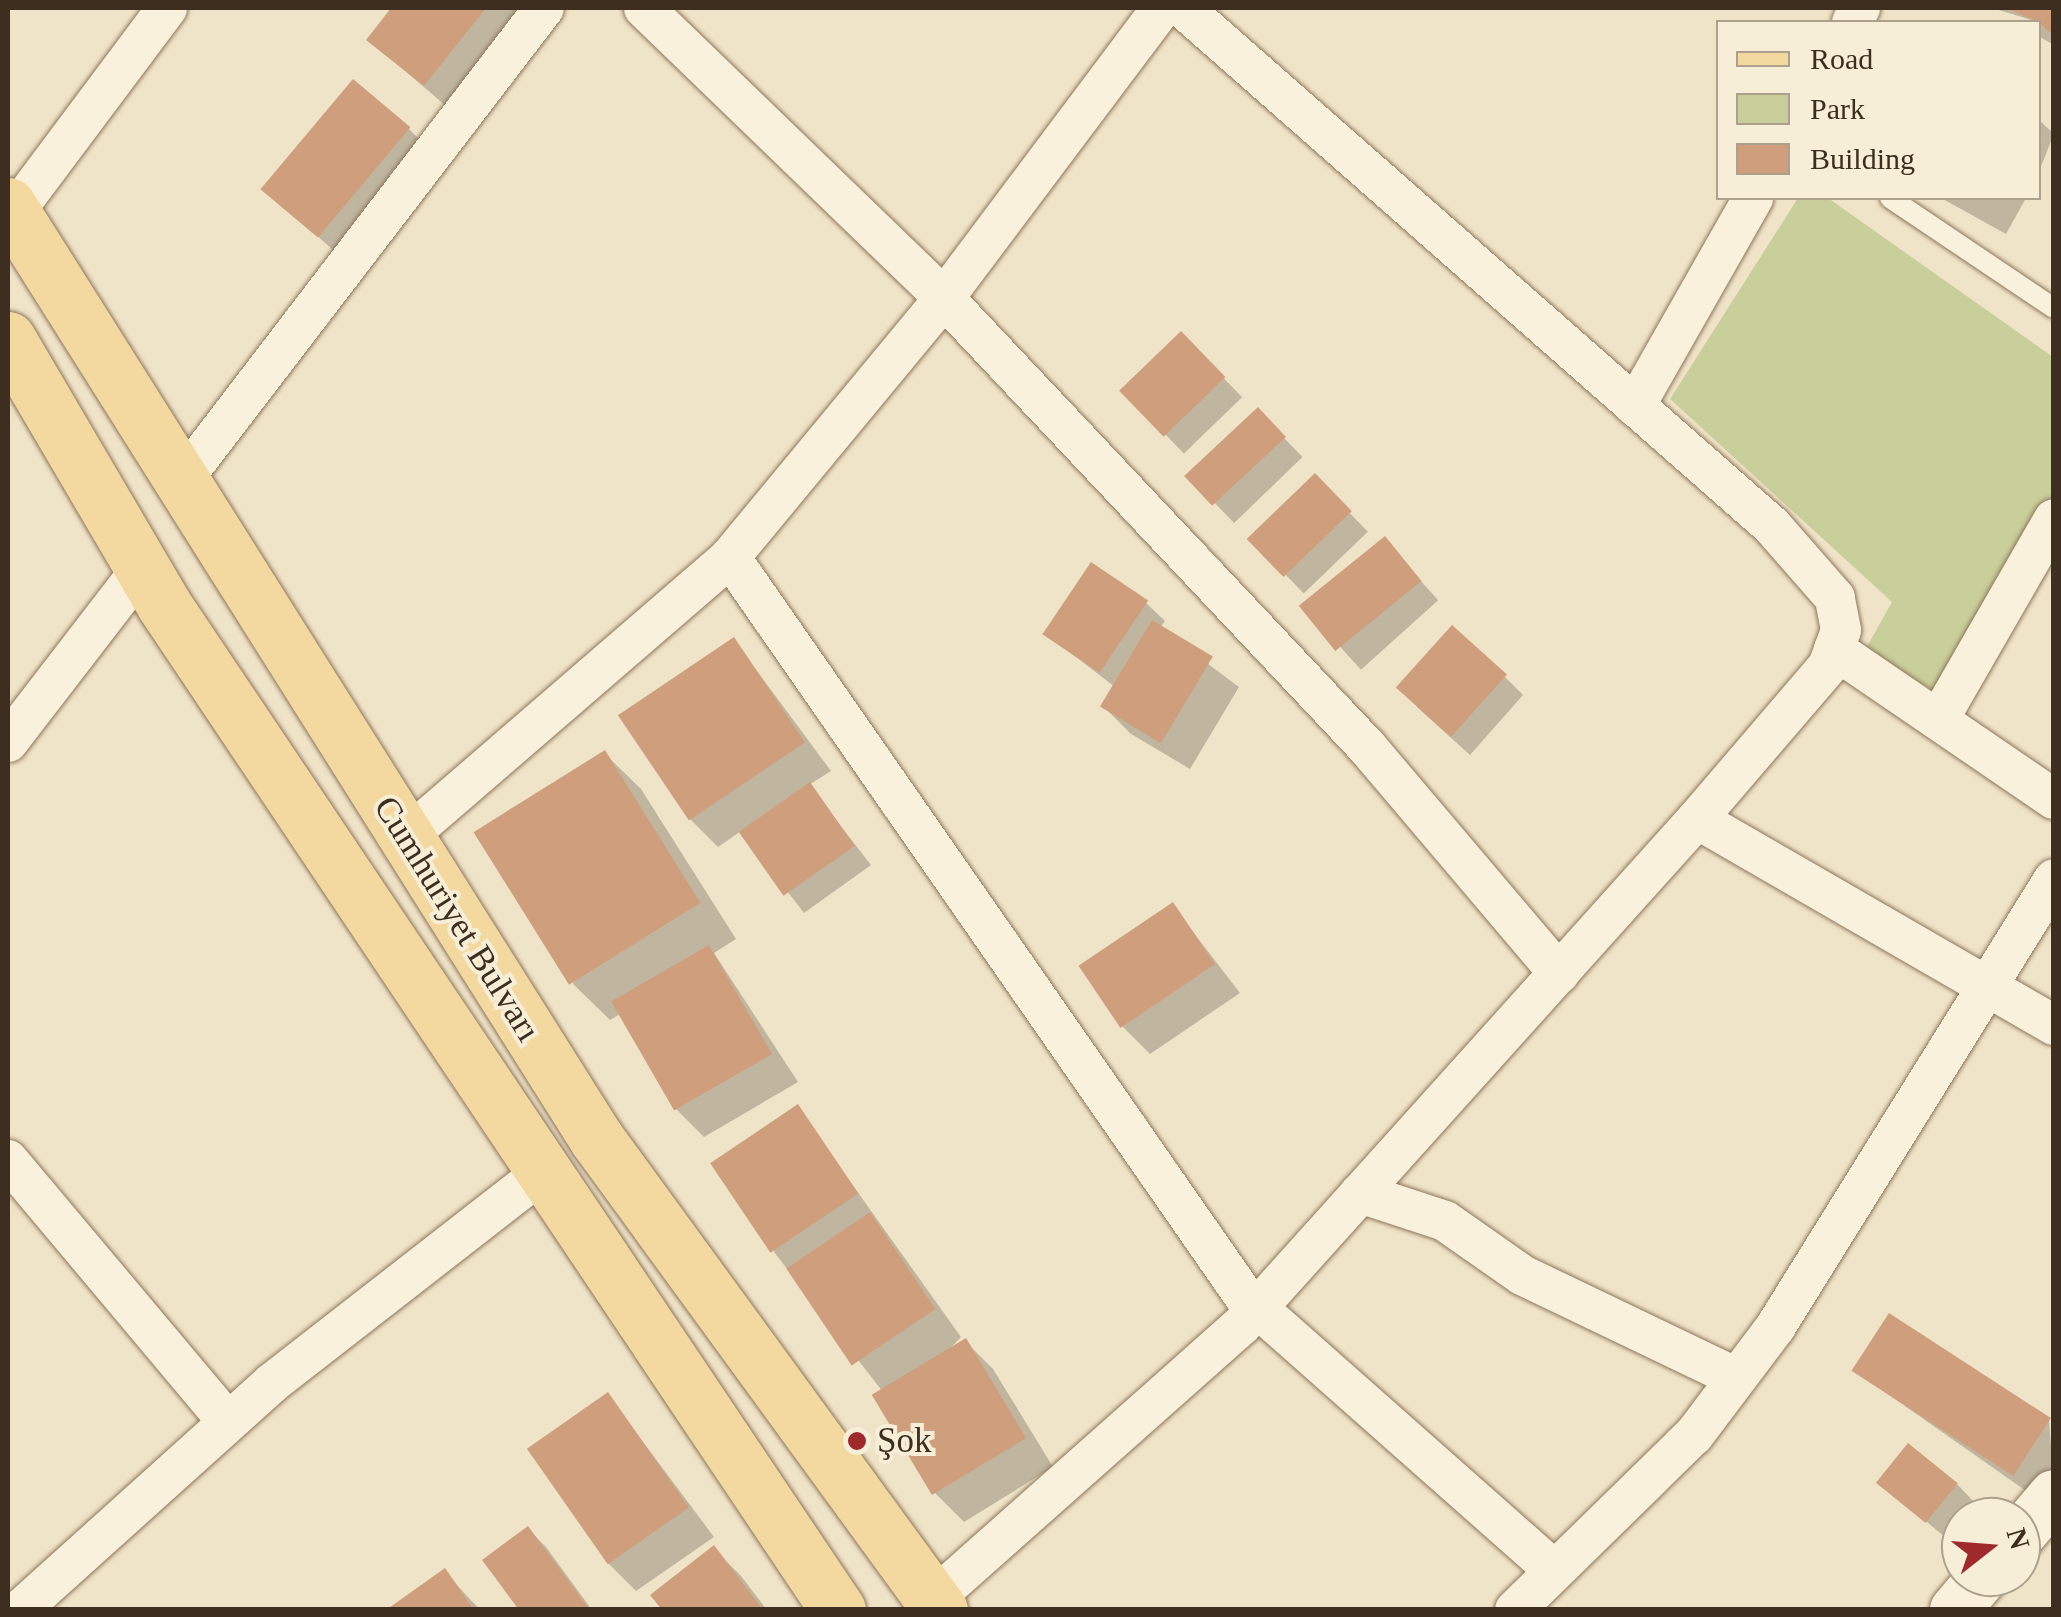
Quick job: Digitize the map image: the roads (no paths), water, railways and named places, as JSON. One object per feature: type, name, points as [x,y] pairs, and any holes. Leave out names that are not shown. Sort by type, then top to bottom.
[{"type":"main road","name":"Cumhuriyet Bulvarı","points":[[10,210],[596,1138],[936,1605]]},
{"type":"main road","name":"Cumhuriyet Bulvarı","points":[[8,339],[142,568],[540,1174],[838,1610]]},
{"type":"street","points":[[10,210],[167,8]]},
{"type":"street","points":[[180,483],[544,8]]},
{"type":"street","points":[[644,8],[944,298],[1367,747],[1559,973]]},
{"type":"street","points":[[405,838],[730,557],[944,298],[1162,8]]},
{"type":"street","points":[[936,1605],[1257,1308],[1697,818],[1834,649],[1841,630],[1835,598],[1813,568],[1636,406],[1183,8]]},
{"type":"street","points":[[1636,406],[1752,200]]},
{"type":"street","points":[[1940,717],[2054,519]]},
{"type":"street","points":[[730,557],[1257,1308],[1554,1570]]},
{"type":"street","points":[[8,742],[142,568]]},
{"type":"street","points":[[1834,649],[1940,717],[2054,799]]},
{"type":"street","points":[[1697,818],[1993,984],[2054,1026]]},
{"type":"street","points":[[1515,1610],[1694,1435],[1737,1378],[1993,984],[2054,879]]},
{"type":"street","points":[[8,1160],[227,1421]]},
{"type":"street","points":[[20,1610],[227,1421],[540,1174]]},
{"type":"street","points":[[1360,1193],[1445,1221],[1522,1275],[1737,1378]]},
{"type":"lane","points":[[1893,200],[2054,308]]},
{"type":"place","name":"Şok","points":[[857,1441]]}]
